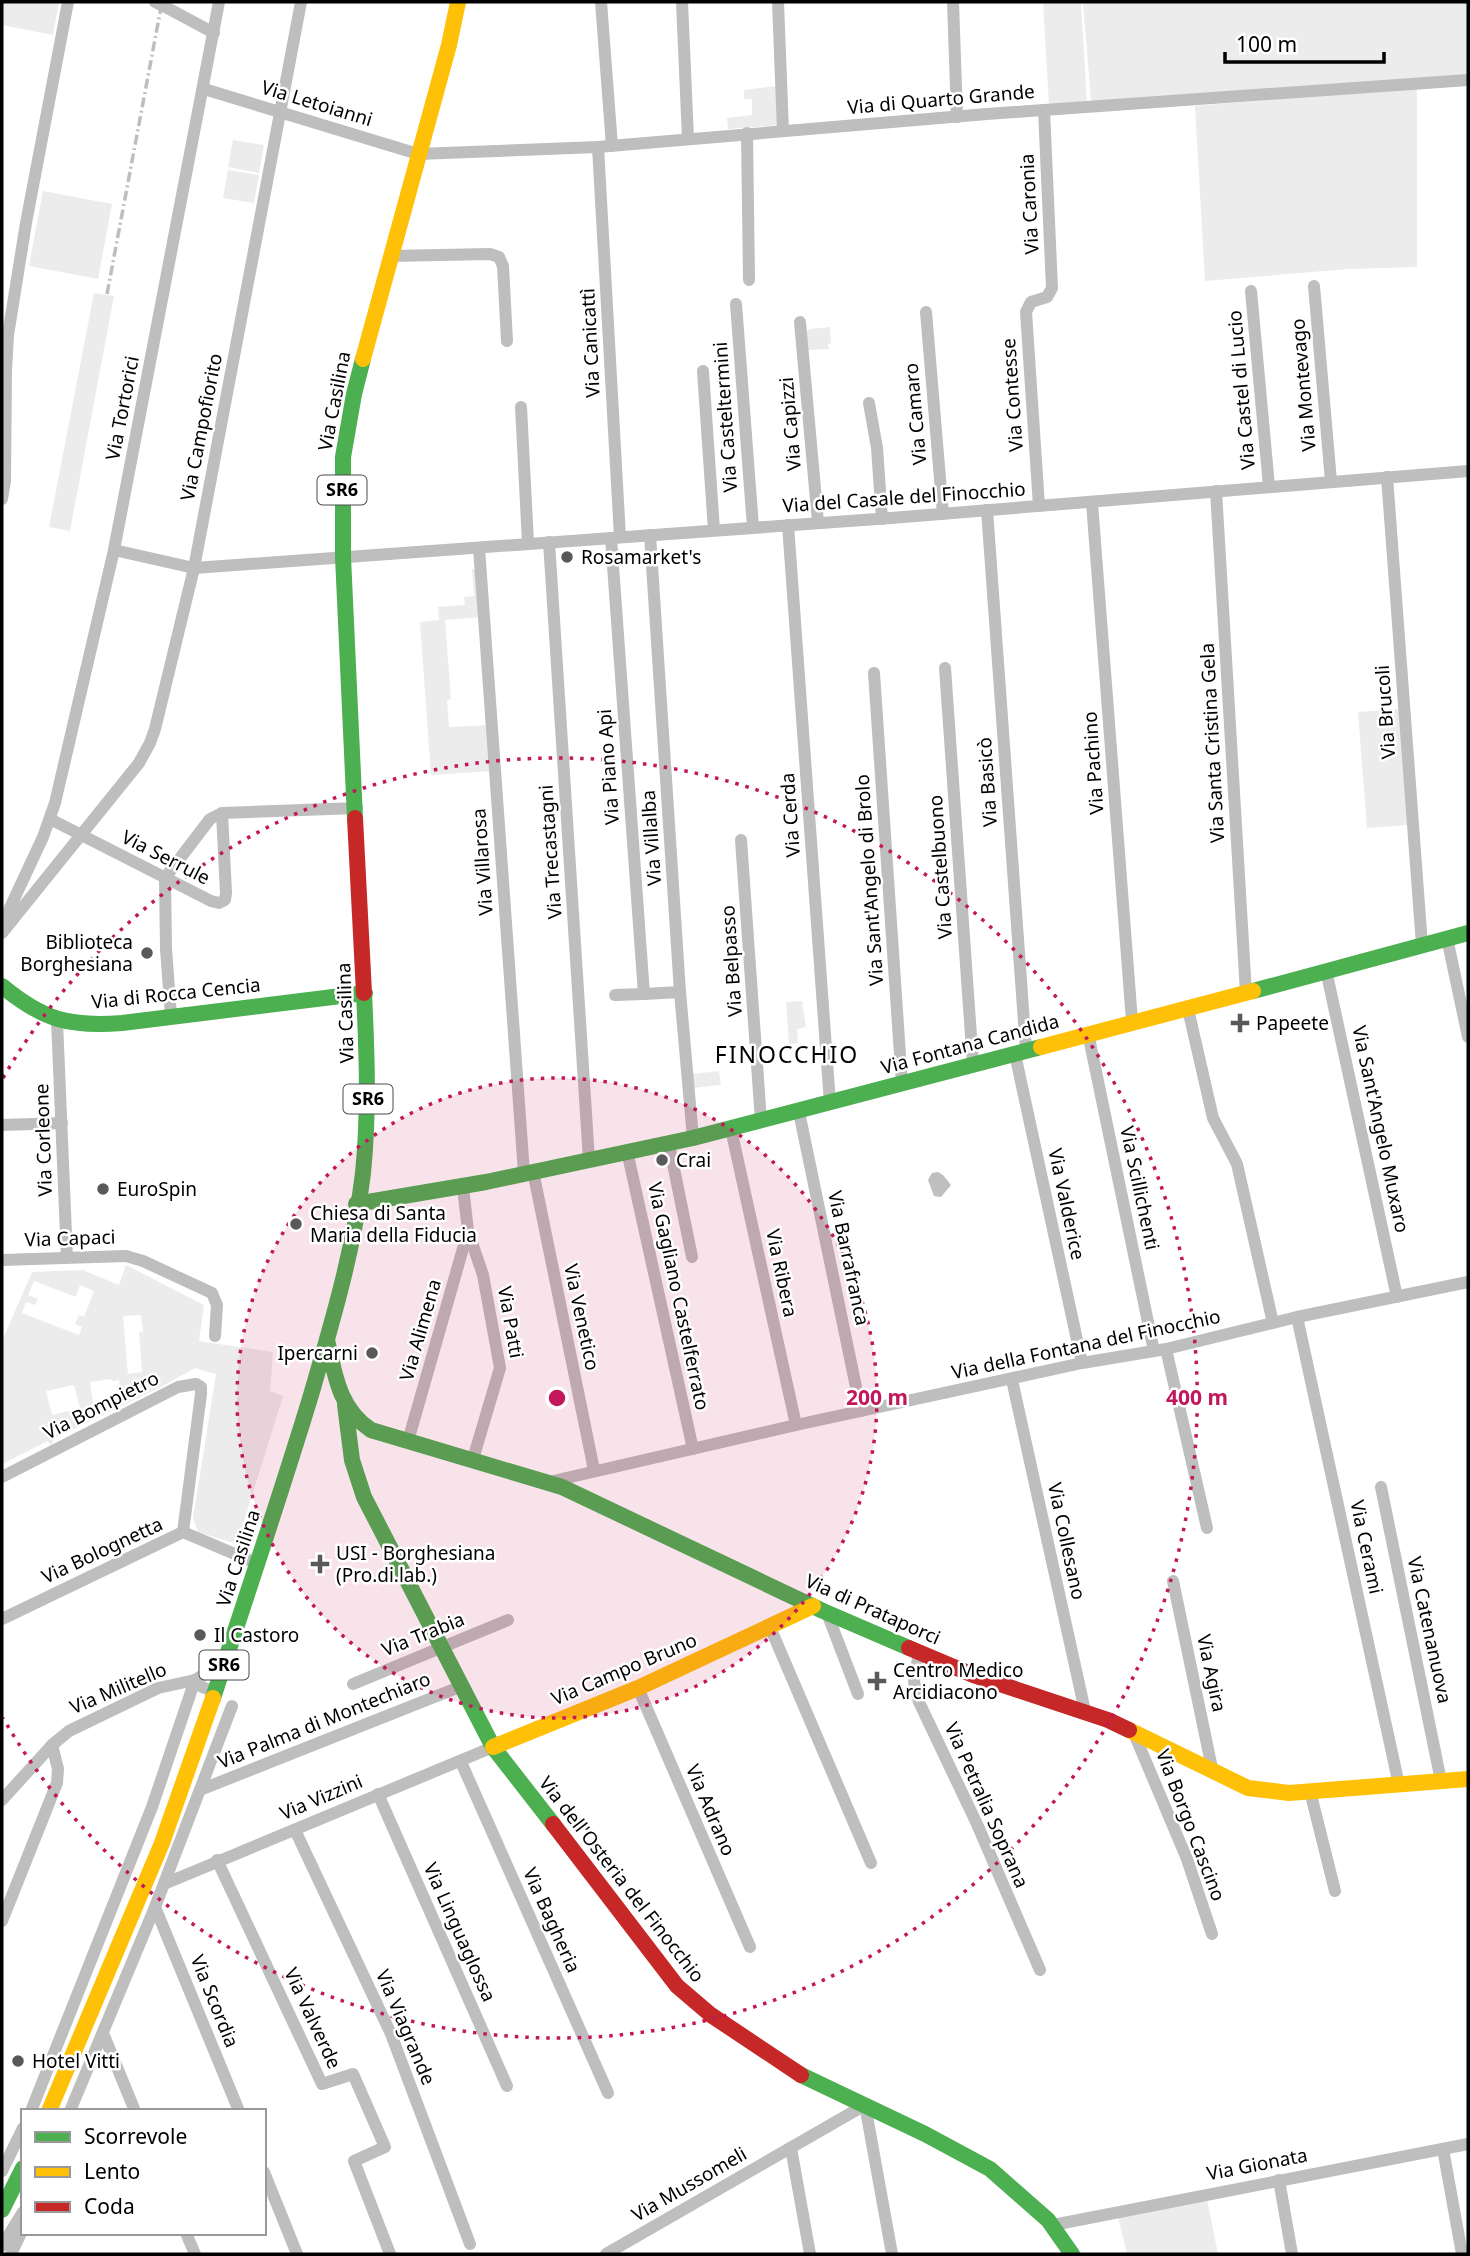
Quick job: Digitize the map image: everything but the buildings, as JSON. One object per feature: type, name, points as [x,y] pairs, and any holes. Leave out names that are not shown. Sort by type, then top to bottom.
[{"type":"main road","name":"Via Casilina","points":[[50,2109],[189,1773],[258,1564],[327,1339],[356,1204],[364,1160],[368,1104],[357,808],[343,557],[342,492],[346,432],[390,256],[447,53],[458,2]]},
{"type":"main road","name":"Via Fontana Candida","points":[[356,1204],[463,1187],[693,1139],[1468,933]]},
{"type":"main road","name":"Via di Rocca Cencia","points":[[2,986],[34,1011],[57,1021],[99,1024],[365,993]]},
{"type":"main road","name":"Via di Prataporci","points":[[327,1339],[340,1394],[354,1417],[366,1427],[548,1482],[587,1498],[820,1609],[980,1677],[1085,1711],[1133,1731],[1242,1787],[1283,1793],[1468,1779]]},
{"type":"main road","name":"Via dell'Osteria del Finocchio","points":[[345,1405],[352,1460],[364,1497],[493,1747],[611,1899],[650,1954],[686,1995],[780,2063],[990,2169],[1053,2225],[1072,2254]]},
{"type":"main road","name":"Via Campo Bruno","points":[[493,1747],[638,1688],[770,1627],[820,1609]]},
{"type":"main road","points":[[2,2210],[21,2172]]},
{"type":"street","points":[[2,499],[5,481],[4,406],[13,303],[68,2]]},
{"type":"street","points":[[155,2],[214,33]]},
{"type":"street","name":"Via Tortorici","points":[[2,925],[50,819],[114,550],[219,2]]},
{"type":"street","name":"Via Campofiorito","points":[[2,933],[141,759],[150,743],[194,568],[301,2]]},
{"type":"street","points":[[601,2],[611,146]]},
{"type":"street","points":[[682,2],[688,139]]},
{"type":"street","points":[[778,2],[783,131]]},
{"type":"street","points":[[953,2],[957,117]]},
{"type":"street","name":"Via di Quarto Grande","points":[[418,154],[598,147],[1044,110],[1468,80]]},
{"type":"street","name":"Via Letoianni","points":[[204,89],[418,154]]},
{"type":"street","name":"Via Caronia","points":[[1044,110],[1052,285],[1049,295]]},
{"type":"street","points":[[747,134],[749,280]]},
{"type":"street","name":"Via Canicattì","points":[[598,147],[615,538]]},
{"type":"street","points":[[390,256],[490,254],[499,257],[503,266],[506,341]]},
{"type":"street","name":"Via Montevago","points":[[1314,286],[1331,481]]},
{"type":"street","name":"Via Castel di Lucio","points":[[1251,291],[1269,486]]},
{"type":"street","name":"Via Contesse","points":[[1039,506],[1026,312],[1031,302],[1049,295]]},
{"type":"street","name":"Via Casteltermini","points":[[736,304],[753,527]]},
{"type":"street","name":"Via Camaro","points":[[926,312],[943,514]]},
{"type":"street","name":"Via Capizzi","points":[[800,322],[818,522]]},
{"type":"street","points":[[703,371],[714,530]]},
{"type":"street","points":[[869,403],[877,447],[882,519]]},
{"type":"street","points":[[521,407],[528,543]]},
{"type":"street","name":"Via del Casale del Finocchio","points":[[114,550],[194,568],[882,519],[1468,471]]},
{"type":"street","name":"Via Brucoli","points":[[1387,477],[1422,945]]},
{"type":"street","name":"Via Santa Cristina Gela","points":[[1216,491],[1246,993]]},
{"type":"street","name":"Via Pachino","points":[[1092,503],[1132,1021]]},
{"type":"street","name":"Via Basicò","points":[[987,510],[1020,1052]]},
{"type":"street","name":"Via Cerda","points":[[788,525],[830,1104]]},
{"type":"street","name":"Via Villalba","points":[[650,535],[680,992],[693,1139]]},
{"type":"street","name":"Via Piano Api","points":[[615,538],[644,994]]},
{"type":"street","name":"Via Trecastagni","points":[[549,542],[589,1160]]},
{"type":"street","name":"Via Villarosa","points":[[479,548],[528,1172]]},
{"type":"street","name":"Via Castelbuono","points":[[945,668],[973,1064]]},
{"type":"street","name":"Via Sant'Angelo di Brolo","points":[[874,673],[902,1084]]},
{"type":"street","points":[[171,1016],[166,950],[165,878],[210,820],[222,813],[357,808]]},
{"type":"street","name":"Via Serrule","points":[[50,819],[219,904],[225,900],[222,813]]},
{"type":"street","name":"Via Belpasso","points":[[741,840],[761,1121]]},
{"type":"street","points":[[15,897],[28,902]]},
{"type":"street","points":[[1447,938],[1468,1037]]},
{"type":"street","name":"Via Sant'Angelo Muxaro","points":[[1326,970],[1397,1297]]},
{"type":"street","points":[[614,995],[680,992]]},
{"type":"street","points":[[1188,1009],[1213,1118],[1238,1168],[1272,1323]]},
{"type":"street","name":"Via Corleone","points":[[57,1021],[67,1258]]},
{"type":"street","name":"Via Scillichenti","points":[[1088,1033],[1160,1350],[1207,1528]]},
{"type":"street","name":"Via Valderice","points":[[1020,1052],[1082,1363]]},
{"type":"street","name":"Via Barrafranca","points":[[799,1112],[861,1411]]},
{"type":"street","points":[[2,1125],[62,1123]]},
{"type":"street","name":"Via Ribera","points":[[731,1129],[796,1425]]},
{"type":"street","points":[[668,1143],[692,1257]]},
{"type":"street","name":"Via Gagliano Castelferrato","points":[[627,1151],[693,1449]]},
{"type":"street","name":"Via Venetico","points":[[528,1172],[594,1470]]},
{"type":"street","name":"Via Alimena","points":[[408,1441],[468,1231],[463,1187]]},
{"type":"street","name":"Via Patti","points":[[468,1231],[483,1275],[500,1368],[473,1459]]},
{"type":"street","name":"Via Capaci","points":[[2,1260],[112,1255],[130,1257],[212,1293],[217,1301],[215,1336]]},
{"type":"street","name":"Via della Fontana del Finocchio","points":[[548,1482],[796,1425],[1082,1363],[1160,1350],[1297,1317],[1468,1282]]},
{"type":"street","name":"Via Cerami","points":[[1297,1317],[1399,1785]]},
{"type":"street","name":"Via Collesano","points":[[1012,1380],[1085,1711]]},
{"type":"street","name":"Via Bompietro","points":[[2,1477],[174,1389],[196,1384],[201,1387],[201,1394],[183,1532]]},
{"type":"street","name":"Via Catenanuova","points":[[1381,1488],[1441,1781]]},
{"type":"street","name":"Via Bolognetta","points":[[2,1619],[183,1532],[258,1564]]},
{"type":"street","name":"Via Agira","points":[[1173,1581],[1213,1773]]},
{"type":"street","points":[[820,1609],[858,1694]]},
{"type":"street","name":"Via Trabia","points":[[353,1684],[508,1620]]},
{"type":"street","points":[[770,1627],[871,1863]]},
{"type":"street","name":"Via Petralia Soprana","points":[[919,1652],[914,1678],[916,1696],[977,1824],[1040,1970]]},
{"type":"street","name":"Via Militello","points":[[4,1792],[52,1745],[76,1727],[163,1686],[195,1680],[211,1671],[222,1672]]},
{"type":"street","points":[[32,2109],[148,1817],[195,1680]]},
{"type":"street","name":"Via Militello","points":[[195,1680],[202,1687],[215,1692]]},
{"type":"street","name":"Via Palma di Montechiaro","points":[[200,1790],[462,1686]]},
{"type":"street","name":"Via Adrano","points":[[638,1688],[750,1947]]},
{"type":"street","points":[[71,2109],[155,1907],[232,1706]]},
{"type":"street","name":"Via Borgo Cascino","points":[[1133,1731],[1187,1859],[1212,1934]]},
{"type":"street","points":[[2,1921],[57,1783],[58,1769],[52,1745]]},
{"type":"street","name":"Via Vizzini","points":[[164,1884],[493,1747]]},
{"type":"street","name":"Via Bagheria","points":[[461,1762],[608,2093]]},
{"type":"street","points":[[1310,1791],[1335,1891]]},
{"type":"street","name":"Via Linguaglossa","points":[[378,1794],[507,2086]]},
{"type":"street","name":"Via Viagrande","points":[[295,1830],[391,2034],[470,2244]]},
{"type":"street","points":[[165,1834],[182,1839]]},
{"type":"street","name":"Via Valverde","points":[[218,1860],[322,2084],[353,2074],[385,2147],[354,2161],[390,2254]]},
{"type":"street","name":"Via Scordia","points":[[155,1907],[238,2109]]},
{"type":"street","points":[[103,2033],[134,2109]]},
{"type":"street","points":[[865,2105],[891,2254]]},
{"type":"street","name":"Via Mussomeli","points":[[614,2252],[865,2105]]},
{"type":"street","points":[[2,2171],[21,2132]]},
{"type":"street","name":"Via Gionata","points":[[1053,2225],[1468,2144]]},
{"type":"street","points":[[791,2148],[810,2254]]},
{"type":"street","points":[[1443,2149],[1462,2254]]},
{"type":"street","points":[[266,2177],[297,2254]]},
{"type":"street","points":[[1279,2180],[1292,2254]]},
{"type":"street","points":[[2,2246],[21,2215]]},
{"type":"street","points":[[10,2254],[21,2233]]},
{"type":"street","points":[[187,2235],[195,2254]]},
{"type":"shaded area","points":[[3,2],[59,2],[53,35],[2,25]]},
{"type":"shaded area","points":[[1043,2],[1081,2],[1087,103],[1049,105]]},
{"type":"shaded area","points":[[1083,2],[1468,2],[1468,75],[1091,101]]},
{"type":"shaded area","points":[[777,86],[780,125],[728,129],[727,118],[752,115],[752,99],[744,99],[744,90]]},
{"type":"shaded area","points":[[1417,88],[1417,267],[1349,269],[1205,281],[1195,106]]},
{"type":"shaded area","points":[[233,140],[264,145],[259,173],[228,167]]},
{"type":"shaded area","points":[[228,170],[259,175],[254,203],[223,198]]},
{"type":"shaded area","points":[[43,191],[112,204],[98,279],[29,266]]},
{"type":"shaded area","points":[[94,293],[114,296],[70,531],[49,527]]},
{"type":"shaded area","points":[[830,327],[829,349],[806,350],[805,332]]},
{"type":"shaded area","points":[[472,569],[477,569],[481,617],[445,620],[451,699],[447,700],[449,727],[489,725],[493,771],[431,775],[420,622],[439,620],[438,607],[465,605],[464,597],[474,596]]},
{"type":"shaded area","points":[[1400,709],[1408,825],[1367,828],[1358,712]]},
{"type":"shaded area","points":[[802,1001],[806,1027],[797,1029],[798,1043],[789,1044],[786,1002]]},
{"type":"shaded area","points":[[719,1071],[721,1085],[693,1088],[692,1074]]},
{"type":"shaded area","points":[[938,1172],[951,1185],[941,1197],[934,1196],[928,1180],[932,1173]]},
{"type":"shaded area","points":[[126,1265],[204,1305],[199,1341],[273,1352],[270,1391],[283,1396],[237,1544],[198,1532],[193,1518],[216,1374],[195,1368],[53,1439],[50,1445],[48,1441],[2,1464],[2,1341],[32,1272],[83,1270],[119,1285]],"holes":[[[34,1281],[76,1297],[80,1285],[94,1291],[84,1317],[79,1315],[75,1324],[82,1327],[79,1335],[22,1313],[26,1302],[35,1305],[38,1299],[28,1295]],[[141,1315],[143,1332],[139,1332],[142,1372],[128,1374],[123,1316]],[[119,1380],[121,1397],[93,1402],[90,1382]],[[74,1385],[80,1408],[52,1415],[46,1391]]]},
{"type":"shaded area","points":[[1206,2194],[1218,2254],[1127,2254],[1117,2212]]},
{"type":"railway","points":[[107,294],[162,2]]},
{"type":"traffic: fast","points":[[355,818],[343,557],[343,457],[363,359]]},
{"type":"traffic: fast","points":[[1253,991],[1468,933]]},
{"type":"traffic: fast","points":[[2,986],[44,1014],[87,1024],[122,1023],[365,993]]},
{"type":"traffic: fast","points":[[213,1698],[311,1395],[348,1258],[365,1151],[367,1083],[364,993]]},
{"type":"traffic: fast","points":[[356,1204],[486,1182],[693,1138],[1041,1047]]},
{"type":"traffic: fast","points":[[327,1340],[345,1402],[360,1422],[371,1430],[562,1487],[823,1611],[909,1648]]},
{"type":"traffic: fast","points":[[345,1405],[352,1460],[364,1497],[493,1747],[553,1824]]},
{"type":"traffic: fast","points":[[801,2075],[925,2134],[990,2169],[1048,2220],[1072,2254]]},
{"type":"traffic: fast","points":[[2,2210],[21,2172]]},
{"type":"traffic: slow","points":[[363,359],[449,45],[458,2]]},
{"type":"traffic: slow","points":[[1041,1047],[1253,991]]},
{"type":"traffic: slow","points":[[493,1747],[638,1688],[813,1606]]},
{"type":"traffic: slow","points":[[50,2109],[162,1843],[213,1698]]},
{"type":"traffic: slow","points":[[1129,1730],[1248,1788],[1289,1793],[1468,1779]]},
{"type":"traffic: jam","points":[[355,818],[364,993]]},
{"type":"traffic: jam","points":[[909,1648],[973,1675],[1108,1720],[1129,1730]]},
{"type":"traffic: jam","points":[[553,1824],[677,1986],[711,2015],[801,2075]]},
{"type":"place","name":"Rosamarket's","points":[[567,557]]},
{"type":"place","name":"Biblioteca Borghesiana","points":[[147,953]]},
{"type":"place","name":"Papeete","points":[[1240,1023]]},
{"type":"place","name":"Crai","points":[[662,1160]]},
{"type":"place","name":"EuroSpin","points":[[103,1189]]},
{"type":"place","name":"Chiesa di Santa Maria della Fiducia","points":[[296,1224]]},
{"type":"place","name":"Ipercarni","points":[[372,1353]]},
{"type":"place","name":"USI - Borghesiana (Pro.di.lab.)","points":[[320,1564]]},
{"type":"place","name":"Il Castoro","points":[[200,1635]]},
{"type":"place","name":"Centro Medico Arcidiacono","points":[[877,1681]]},
{"type":"place","name":"Hotel Vitti","points":[[18,2061]]},
{"type":"district","name":"FINOCCHIO","points":[[787,1055]]}]
